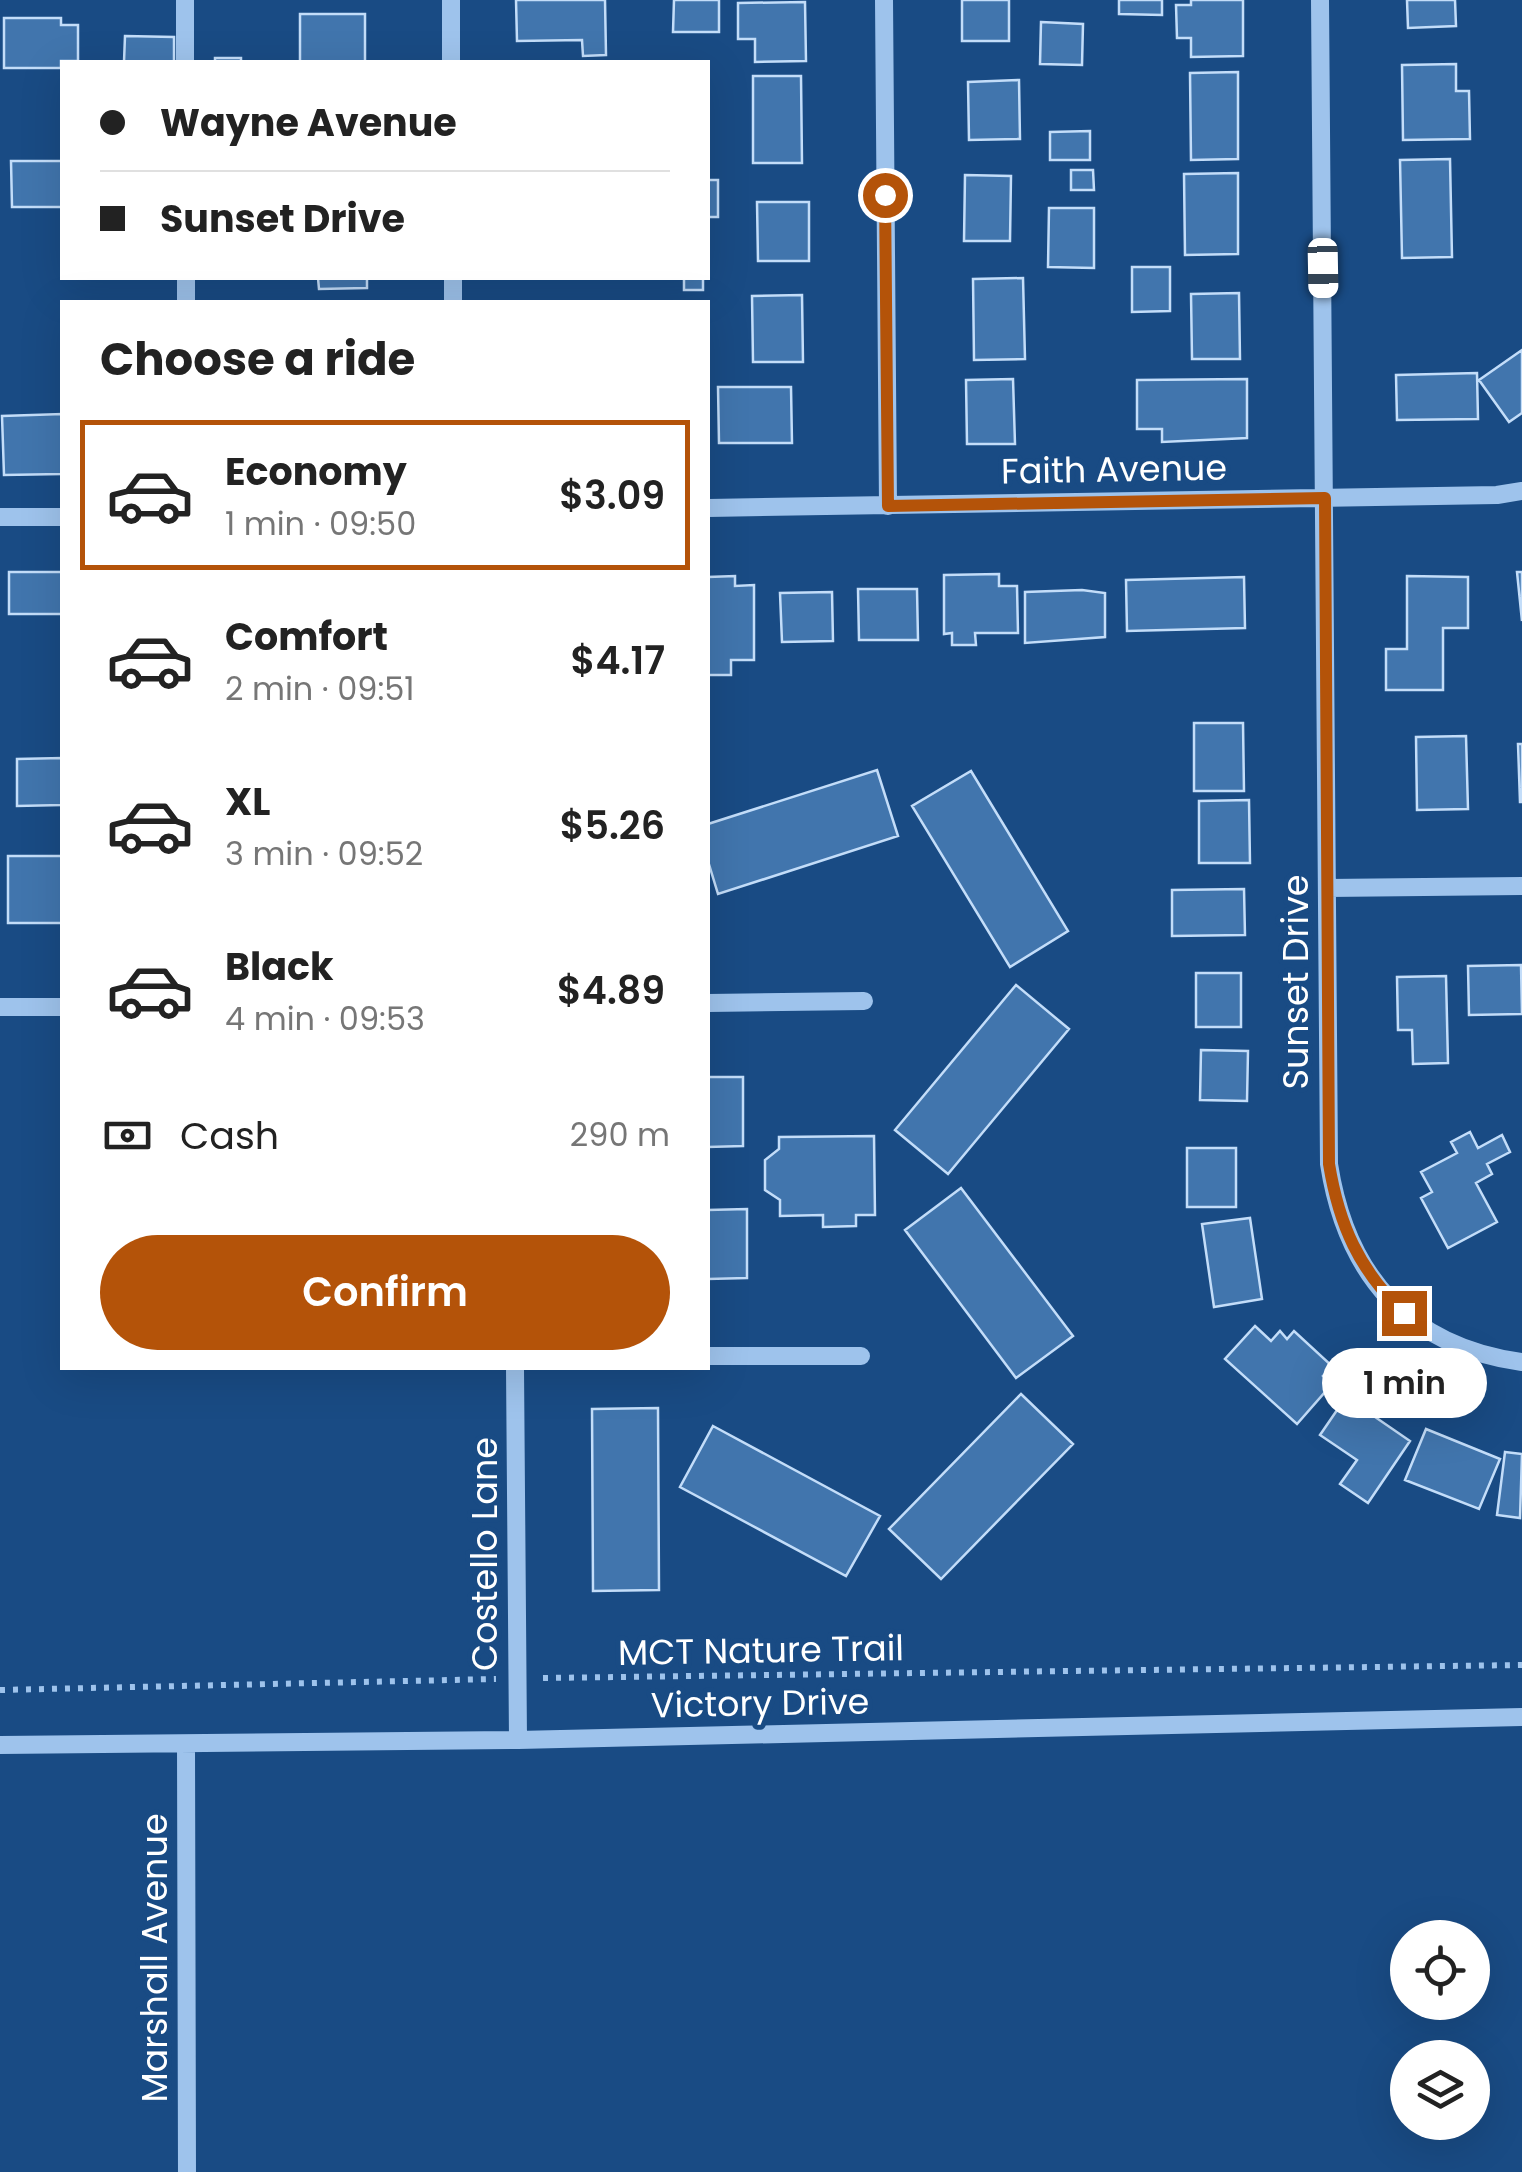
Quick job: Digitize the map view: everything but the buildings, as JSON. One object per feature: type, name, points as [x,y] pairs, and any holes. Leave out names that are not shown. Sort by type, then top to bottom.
[{"type":"street","points":[[185,0],[185,60]]},
{"type":"street","points":[[451,0],[451,60]]},
{"type":"street","points":[[884,0],[888,506]]},
{"type":"street","name":"Sunset Drive","points":[[1320,0],[1329,1164],[1336,1209],[1354,1252],[1379,1289],[1442,1339],[1484,1355],[1522,1362]]},
{"type":"street","name":"Faith Avenue","points":[[710,508],[1497,495],[1522,490]]},
{"type":"street","points":[[0,518],[60,516]]},
{"type":"street","points":[[1327,888],[1522,886]]},
{"type":"street","points":[[710,1003],[864,1002]]},
{"type":"street","points":[[0,1008],[60,1007]]},
{"type":"street","points":[[710,1356],[861,1356]]},
{"type":"street","name":"Costello Lane","points":[[515,1370],[518,1740]]},
{"type":"street","name":"Victory Drive","points":[[0,1745],[518,1740],[1522,1718]]},
{"type":"street","name":"Marshall Avenue","points":[[186,1744],[187,2172]]},
{"type":"path","name":"MCT Nature Trail","points":[[0,1690],[517,1678],[1522,1665]]},
{"type":"route","points":[[885,195],[888,506],[1325,498],[1329,1164],[1336,1209],[1354,1252],[1379,1289],[1404,1313]]}]
